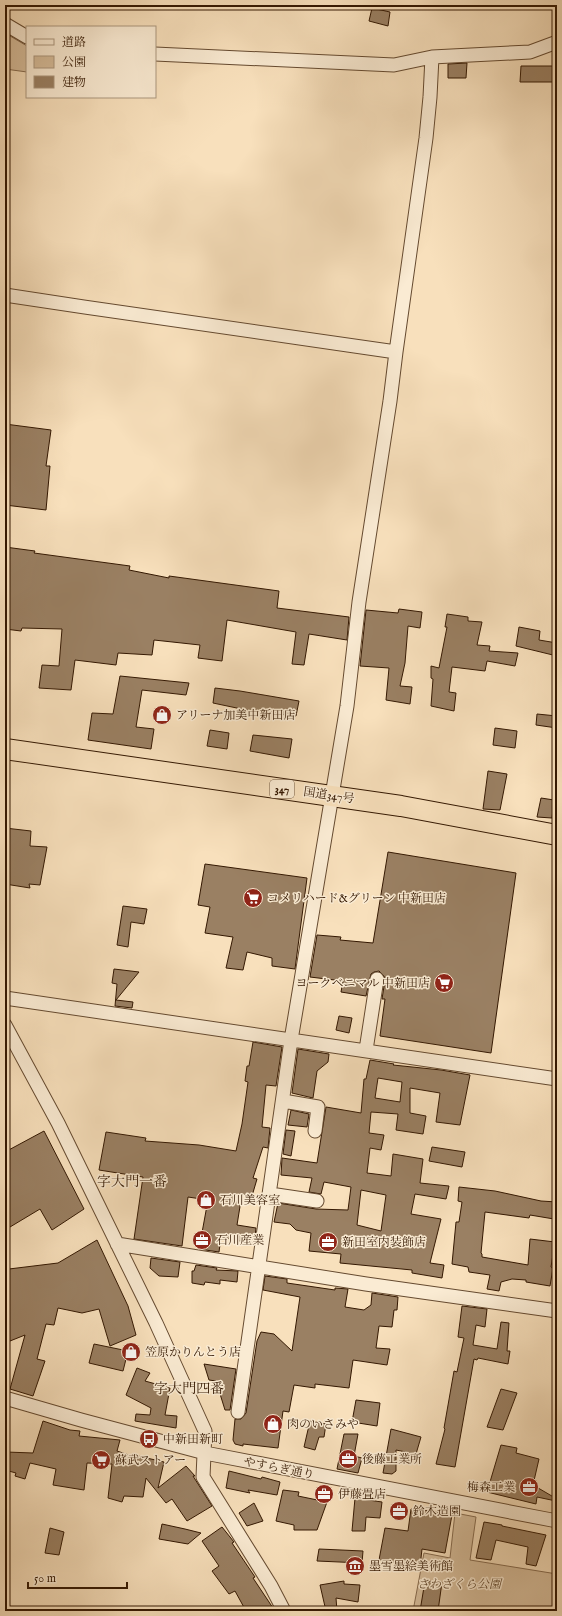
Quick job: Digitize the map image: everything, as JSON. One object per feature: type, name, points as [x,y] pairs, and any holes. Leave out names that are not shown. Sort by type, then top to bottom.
[{"type":"highway","name":"国道347号","points":[[5,749],[401,806],[557,835]]},
{"type":"street","points":[[5,24],[26,36]]},
{"type":"street","points":[[156,54],[394,65],[432,57],[444,58],[530,52],[557,42]]},
{"type":"street","points":[[238,1412],[291,1040],[346,706],[359,602],[389,409],[426,138],[432,57]]},
{"type":"street","points":[[5,295],[396,352]]},
{"type":"street","points":[[366,1050],[377,979]]},
{"type":"street","points":[[5,998],[557,1079]]},
{"type":"street","points":[[5,1025],[58,1123],[156,1323],[205,1431],[203,1478],[271,1586],[284,1611]]},
{"type":"street","points":[[283,1101],[318,1107],[316,1131]]},
{"type":"street","points":[[270,1194],[317,1200]]},
{"type":"street","points":[[117,1244],[258,1267],[557,1311]]},
{"type":"street","name":"やすらぎ通り","points":[[5,1398],[205,1453],[557,1521]]},
{"type":"green space","points":[[5,33],[26,45],[26,72],[5,69]]},
{"type":"green space","name":"さわざくら公園","points":[[455,1513],[476,1517],[470,1560],[557,1574],[557,1611],[413,1611],[424,1553],[450,1558]]},
{"type":"building","points":[[372,8],[390,12],[388,26],[369,21]]},
{"type":"building","points":[[467,63],[466,78],[448,78],[448,64]]},
{"type":"building","points":[[521,66],[557,66],[557,82],[520,82]]},
{"type":"building","points":[[5,424],[51,430],[46,466],[50,466],[46,510],[5,505]]},
{"type":"building","points":[[5,547],[35,551],[34,553],[130,566],[129,570],[169,578],[169,576],[279,591],[277,608],[349,617],[347,640],[309,634],[304,665],[292,664],[296,632],[227,620],[222,661],[198,658],[200,645],[154,640],[152,655],[118,653],[116,665],[75,660],[71,690],[39,688],[42,665],[59,666],[62,629],[22,628],[21,631],[5,629]]},
{"type":"building","points":[[399,609],[422,612],[420,628],[408,626],[405,663],[400,686],[412,687],[410,704],[386,700],[389,668],[360,666],[366,610],[398,613]]},
{"type":"building","points":[[447,614],[468,617],[468,621],[482,622],[477,645],[490,646],[489,651],[518,653],[515,666],[487,661],[485,671],[452,667],[449,692],[456,693],[454,711],[431,706],[433,679],[431,678],[431,666],[439,668],[447,627],[445,627]]},
{"type":"building","points":[[519,627],[540,631],[539,640],[557,643],[557,656],[516,646]]},
{"type":"building","points":[[120,676],[189,683],[186,695],[142,690],[136,727],[154,729],[151,749],[88,740],[92,713],[113,714]]},
{"type":"building","points":[[215,688],[299,701],[296,716],[251,711],[213,703]]},
{"type":"building","points":[[537,714],[557,716],[557,728],[536,725]]},
{"type":"building","points":[[495,728],[517,731],[515,748],[493,745]]},
{"type":"building","points":[[210,730],[229,733],[227,749],[207,746]]},
{"type":"building","points":[[253,735],[292,739],[289,758],[250,751]]},
{"type":"building","points":[[488,771],[507,774],[500,810],[483,809]]},
{"type":"building","points":[[541,798],[554,800],[552,818],[537,817]]},
{"type":"building","points":[[5,828],[31,831],[30,846],[47,847],[40,885],[29,884],[30,888],[5,884]]},
{"type":"building","name":"ヨークベニマル 中新田店","points":[[388,852],[516,873],[491,1053],[380,1036],[385,999],[382,999],[385,980],[384,976],[379,971],[371,974],[366,996],[341,992],[343,981],[310,977],[317,935],[341,937],[340,940],[373,943]]},
{"type":"building","points":[[205,864],[307,878],[295,969],[272,966],[272,958],[247,952],[243,970],[226,968],[233,937],[205,933],[210,907],[198,905]]},
{"type":"building","points":[[123,906],[147,909],[144,924],[131,922],[128,947],[117,945]]},
{"type":"building","points":[[114,969],[139,972],[116,1000],[133,1002],[132,1008],[115,1006],[117,984],[112,983]]},
{"type":"building","points":[[339,1016],[352,1018],[349,1033],[336,1030]]},
{"type":"building","points":[[253,1042],[282,1047],[276,1086],[266,1085],[262,1127],[270,1128],[268,1148],[263,1147],[253,1178],[257,1179],[252,1196],[242,1194],[237,1225],[256,1228],[254,1244],[221,1237],[219,1252],[199,1249],[208,1200],[188,1197],[182,1246],[134,1239],[143,1177],[99,1170],[106,1132],[146,1138],[145,1141],[199,1145],[236,1151],[242,1124],[248,1082],[245,1081],[247,1066],[249,1066]]},
{"type":"building","points":[[298,1049],[329,1054],[328,1062],[317,1071],[313,1098],[292,1093]]},
{"type":"building","points":[[370,1060],[394,1064],[393,1065],[441,1070],[470,1075],[460,1125],[436,1122],[440,1093],[410,1088],[410,1113],[426,1116],[423,1134],[396,1130],[398,1114],[371,1112],[369,1133],[384,1135],[381,1150],[370,1148],[367,1173],[391,1176],[393,1154],[423,1159],[420,1183],[449,1186],[446,1199],[415,1194],[411,1214],[441,1219],[430,1263],[444,1265],[442,1278],[412,1273],[412,1270],[340,1263],[341,1254],[309,1251],[311,1233],[296,1230],[290,1224],[274,1222],[278,1203],[316,1209],[348,1210],[351,1187],[324,1182],[321,1194],[309,1192],[312,1178],[281,1175],[282,1158],[317,1163],[326,1107],[361,1113],[364,1079],[366,1079]],"holes":[[[378,1078],[402,1082],[400,1102],[375,1098]],[[361,1190],[386,1195],[381,1231],[357,1225]]]},
{"type":"building","points":[[291,1110],[309,1114],[307,1127],[288,1125]]},
{"type":"building","points":[[286,1130],[295,1131],[291,1156],[283,1154]]},
{"type":"building","points":[[44,1131],[84,1209],[52,1230],[40,1209],[5,1230],[5,1152]]},
{"type":"building","points":[[432,1147],[465,1152],[462,1167],[429,1161]]},
{"type":"building","points":[[459,1187],[495,1191],[541,1201],[557,1202],[554,1219],[530,1215],[529,1218],[485,1212],[481,1253],[482,1257],[528,1265],[530,1239],[555,1242],[550,1286],[526,1282],[526,1280],[512,1279],[501,1282],[499,1291],[487,1289],[490,1275],[469,1272],[468,1267],[452,1264],[456,1222],[459,1222],[462,1202],[458,1201]]},
{"type":"building","points":[[97,1240],[128,1306],[136,1335],[110,1346],[99,1309],[82,1313],[58,1308],[54,1325],[46,1324],[37,1359],[45,1361],[33,1396],[10,1389],[25,1335],[5,1343],[5,1271],[9,1269],[58,1263]]},
{"type":"building","points":[[151,1258],[180,1262],[178,1277],[159,1276],[150,1268]]},
{"type":"building","points":[[196,1265],[217,1268],[216,1270],[238,1271],[237,1282],[220,1280],[220,1284],[205,1282],[204,1285],[192,1283],[192,1271],[194,1271]]},
{"type":"building","points":[[265,1276],[287,1279],[287,1283],[335,1290],[335,1288],[348,1289],[345,1307],[364,1310],[371,1305],[372,1293],[398,1297],[397,1310],[394,1310],[392,1327],[379,1326],[376,1348],[390,1349],[387,1365],[353,1360],[349,1388],[315,1384],[315,1388],[294,1385],[289,1412],[283,1411],[278,1448],[243,1444],[243,1446],[235,1444],[233,1440],[235,1419],[241,1419],[246,1413],[257,1341],[261,1332],[274,1334],[292,1351],[300,1297],[263,1290]]},
{"type":"building","points":[[462,1306],[487,1309],[485,1327],[476,1325],[473,1345],[497,1349],[501,1322],[509,1323],[507,1351],[510,1351],[508,1364],[478,1358],[477,1360],[474,1359],[455,1467],[436,1464],[445,1429],[454,1371],[457,1372],[464,1338],[458,1337]]},
{"type":"building","points":[[94,1344],[128,1351],[123,1371],[89,1363]]},
{"type":"building","points":[[204,1364],[236,1369],[230,1410],[225,1410],[216,1381],[209,1380]]},
{"type":"building","points":[[137,1368],[150,1373],[145,1381],[170,1388],[165,1415],[177,1416],[176,1428],[135,1421],[136,1414],[150,1415],[151,1408],[126,1395]]},
{"type":"building","points":[[501,1389],[517,1393],[503,1430],[487,1427]]},
{"type":"building","points":[[356,1400],[380,1403],[377,1426],[352,1422]]},
{"type":"building","points":[[43,1421],[70,1430],[80,1431],[79,1436],[120,1440],[117,1451],[138,1458],[138,1456],[164,1462],[158,1488],[186,1466],[195,1476],[193,1476],[212,1506],[187,1521],[172,1499],[166,1503],[146,1478],[143,1497],[124,1496],[122,1502],[108,1498],[112,1464],[87,1463],[84,1490],[53,1485],[56,1469],[30,1463],[25,1479],[15,1476],[16,1473],[5,1470],[6,1452],[33,1453]]},
{"type":"building","points":[[310,1421],[326,1424],[324,1437],[319,1437],[315,1450],[304,1447]]},
{"type":"building","points":[[391,1429],[421,1437],[416,1454],[396,1450],[396,1471],[392,1474],[383,1473]]},
{"type":"building","points":[[344,1434],[358,1434],[354,1456],[362,1458],[358,1473],[337,1469]]},
{"type":"building","points":[[501,1445],[517,1448],[516,1453],[539,1459],[533,1485],[557,1499],[556,1501],[537,1497],[536,1504],[487,1492]]},
{"type":"building","points":[[229,1471],[280,1482],[277,1495],[248,1490],[250,1493],[226,1488]]},
{"type":"building","points":[[283,1490],[299,1492],[298,1496],[327,1502],[317,1530],[294,1530],[294,1525],[276,1521]]},
{"type":"building","points":[[355,1498],[382,1502],[380,1518],[366,1517],[365,1531],[352,1531]]},
{"type":"building","points":[[254,1503],[263,1521],[247,1526],[239,1513]]},
{"type":"building","points":[[411,1509],[452,1515],[445,1553],[422,1549],[420,1567],[379,1560],[385,1528],[408,1531]]},
{"type":"building","points":[[484,1522],[546,1535],[536,1566],[526,1564],[528,1547],[496,1540],[491,1560],[476,1558]]},
{"type":"building","points":[[162,1524],[201,1533],[188,1544],[159,1539]]},
{"type":"building","points":[[222,1527],[234,1542],[232,1543],[255,1577],[253,1578],[275,1611],[246,1611],[235,1591],[229,1594],[212,1571],[219,1566],[202,1541]]},
{"type":"building","points":[[50,1528],[64,1532],[59,1555],[45,1553]]},
{"type":"building","points":[[319,1549],[363,1551],[362,1563],[317,1561]]},
{"type":"building","points":[[344,1581],[344,1584],[360,1585],[358,1602],[336,1598],[337,1611],[326,1611],[320,1585]]},
{"type":"building","points":[[425,1581],[442,1582],[438,1611],[420,1611]]},
{"type":"waterway","points":[[5,1604],[14,1611]]},
{"type":"place","name":"アリーナ加美中新田店","points":[[162,715]]},
{"type":"place","name":"コメリハード&グリーン 中新田店","points":[[253,898]]},
{"type":"place","name":"ヨークベニマル 中新田店","points":[[444,983]]},
{"type":"place","name":"石川美容室","points":[[206,1200]]},
{"type":"place","name":"石川産業","points":[[202,1240]]},
{"type":"place","name":"新田室内装飾店","points":[[328,1242]]},
{"type":"place","name":"笠原かりんとう店","points":[[131,1352]]},
{"type":"place","name":"肉のいさみや","points":[[273,1424]]},
{"type":"place","name":"中新田新町","points":[[149,1439]]},
{"type":"place","name":"後藤工業所","points":[[348,1459]]},
{"type":"place","name":"蘇武ストアー","points":[[101,1460]]},
{"type":"place","name":"梅森工業","points":[[529,1487]]},
{"type":"place","name":"伊藤畳店","points":[[324,1494]]},
{"type":"place","name":"鈴木造園","points":[[399,1511]]},
{"type":"place","name":"墨雪墨絵美術館","points":[[355,1566]]},
{"type":"district","name":"字大門一番","points":[[132,1181]]},
{"type":"district","name":"字大門四番","points":[[189,1388]]}]
